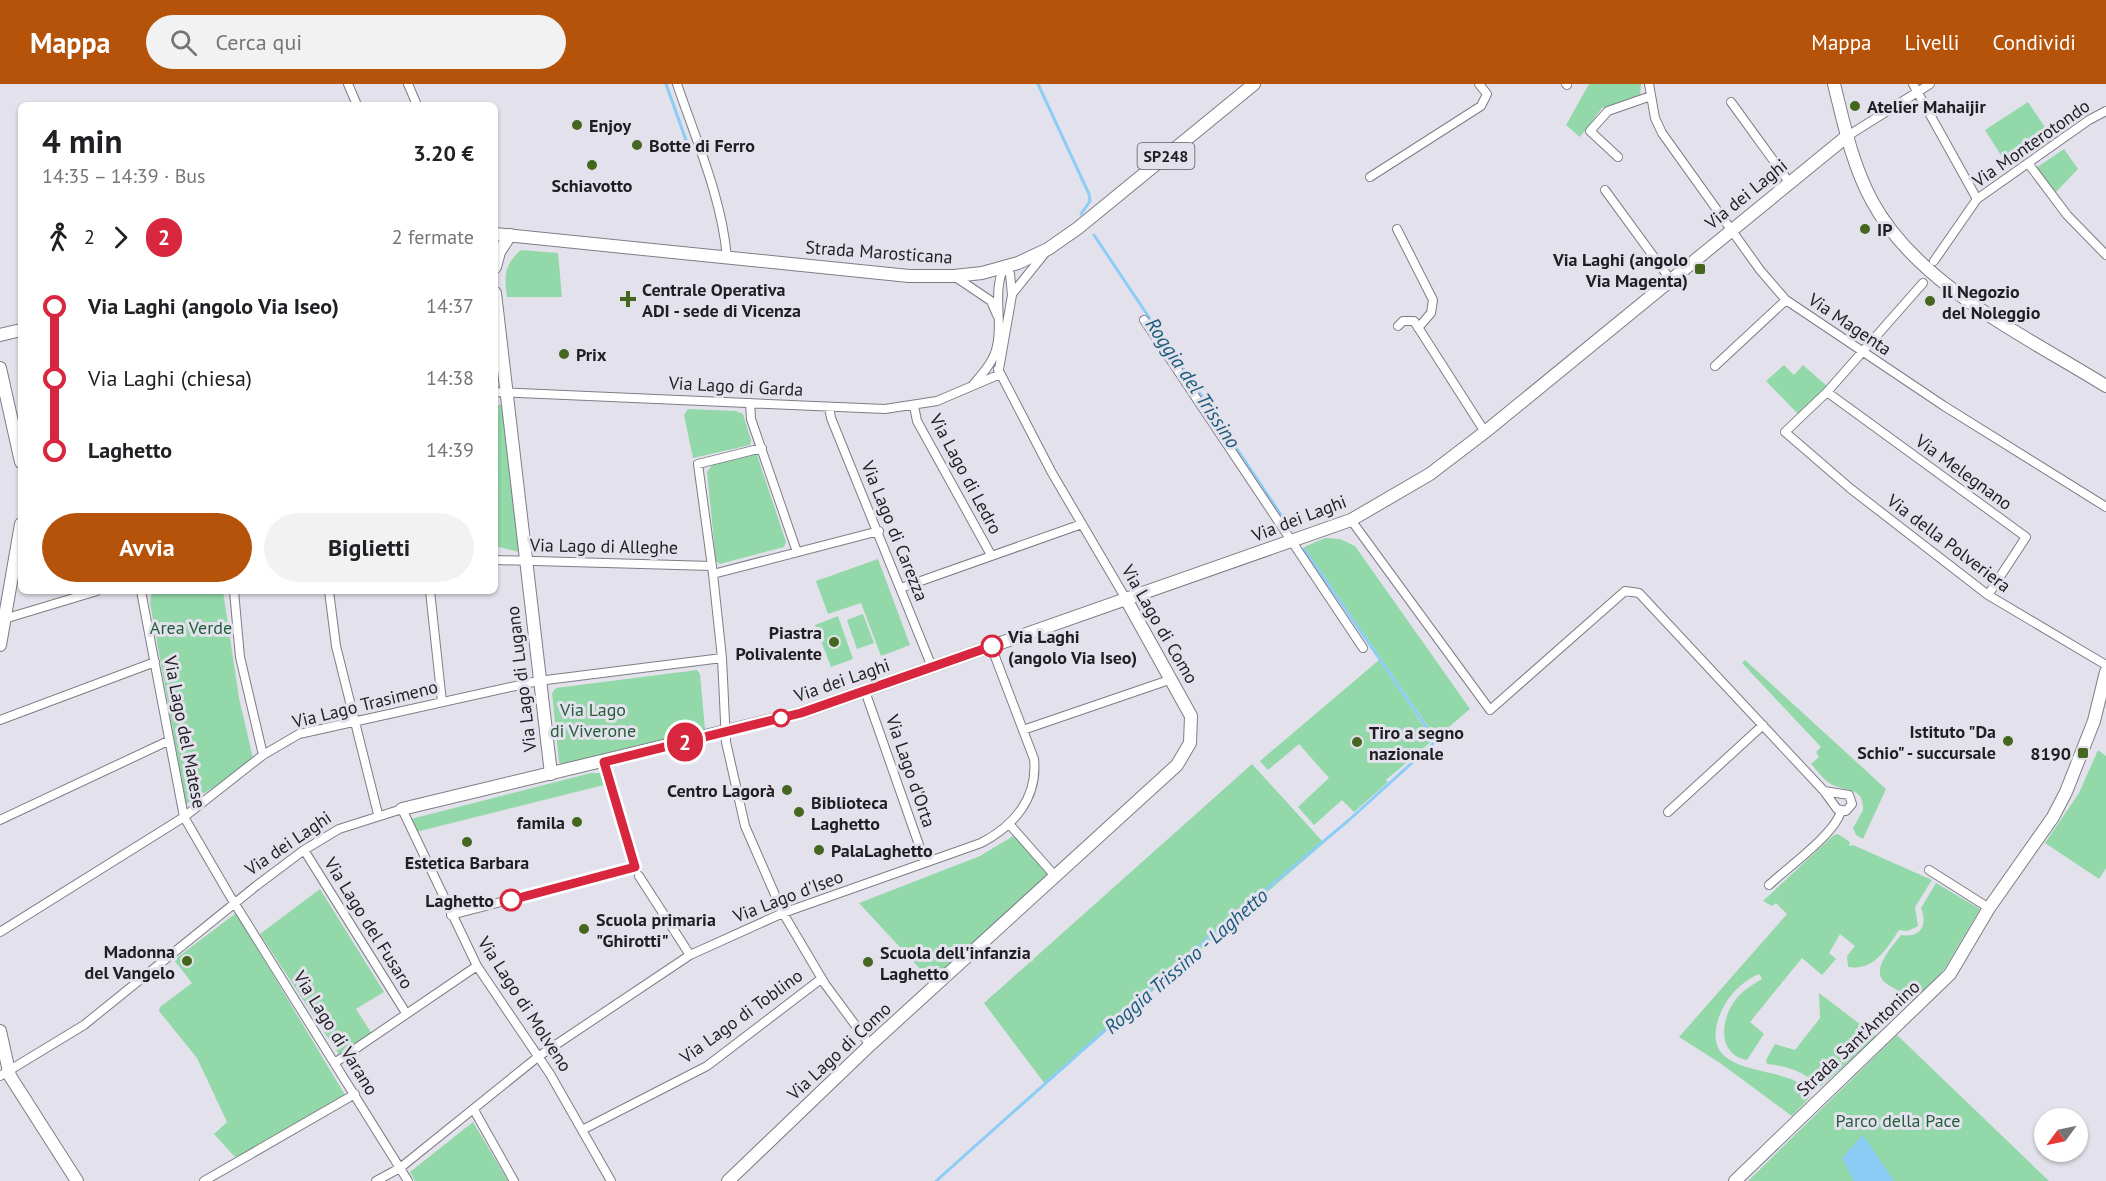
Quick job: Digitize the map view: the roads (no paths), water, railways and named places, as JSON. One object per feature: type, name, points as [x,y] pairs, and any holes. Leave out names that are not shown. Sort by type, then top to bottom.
[{"type":"street","points":[[348,84],[356,102]]},
{"type":"street","points":[[408,84],[416,102]]},
{"type":"street","points":[[676,84],[725,231],[727,258]]},
{"type":"street","name":"Strada Marosticana","points":[[498,234],[909,276],[954,276],[1004,267],[1048,249],[1078,228],[1254,84]]},
{"type":"street","points":[[1370,177],[1481,105],[1487,94],[1479,84]]},
{"type":"street","name":"Via Magenta","points":[[1649,84],[1655,118],[1662,133],[1731,229],[1786,300],[1862,352],[2106,507]]},
{"type":"street","points":[[1834,84],[1846,137],[1872,200],[1886,224],[1910,253],[1963,297],[2106,386]]},
{"type":"street","points":[[1846,137],[1916,88],[1930,84]]},
{"type":"street","points":[[1916,88],[1977,199]]},
{"type":"street","points":[[1618,157],[1590,131],[1608,111],[1651,96]]},
{"type":"street","points":[[1731,102],[1789,182]]},
{"type":"street","name":"Via Monterotondo","points":[[1934,261],[1977,199],[2089,120],[2106,111]]},
{"type":"street","name":"Via dei Laghi","points":[[4,1074],[84,1025],[235,903],[304,850],[339,829],[378,814],[604,762],[801,713],[1351,520],[1431,474],[1846,137]]},
{"type":"street","points":[[2028,162],[2067,215],[2106,255]]},
{"type":"street","points":[[1605,190],[1670,279]]},
{"type":"street","points":[[1398,229],[1433,300],[1431,313],[1418,328]]},
{"type":"street","points":[[498,252],[510,235]]},
{"type":"street","points":[[1012,295],[1028,271],[1048,249]]},
{"type":"street","points":[[989,365],[1000,370],[1012,295],[1010,274],[1004,267]]},
{"type":"street","name":"Via Lago di Garda","points":[[972,386],[989,365],[998,345],[999,278],[1004,267]]},
{"type":"street","points":[[954,276],[991,301],[997,315]]},
{"type":"street","points":[[1827,392],[1923,283]]},
{"type":"street","points":[[1715,366],[1786,300]]},
{"type":"street","points":[[1144,320],[1363,648]]},
{"type":"street","points":[[1398,326],[1402,321],[1414,321],[1485,432]]},
{"type":"street","points":[[0,335],[18,331]]},
{"type":"street","name":"Via Lago di Lugano","points":[[498,342],[501,392],[525,561],[550,774]]},
{"type":"street","points":[[0,368],[2,390],[18,451]]},
{"type":"street","name":"Via Lago di Garda","points":[[501,392],[885,409],[937,401],[998,375],[1000,370]]},
{"type":"street","name":"Via Lago di Como","points":[[728,1181],[870,1045],[1177,765],[1190,743],[1191,716],[1042,454],[1000,370]]},
{"type":"street","name":"Via della Polveriera","points":[[1827,392],[1785,432],[1851,489],[1988,595],[2106,665]]},
{"type":"street","name":"Via Melegnano","points":[[1827,392],[2026,537],[1988,595]]},
{"type":"street","points":[[750,403],[751,419],[797,552]]},
{"type":"street","name":"Via Lago di Ledro","points":[[914,406],[917,421],[991,555]]},
{"type":"street","name":"Via Lago di Carezza","points":[[830,407],[831,418],[879,531],[932,667]]},
{"type":"street","points":[[762,448],[698,464],[713,570],[722,658],[725,733],[745,826],[783,913],[821,979],[870,1045]]},
{"type":"street","points":[[1351,520],[1490,710],[1625,591],[1639,592],[1841,811]]},
{"type":"street","points":[[901,588],[1082,524]]},
{"type":"street","name":"Via Lago di Alleghe","points":[[498,560],[713,570],[879,531]]},
{"type":"street","points":[[0,645],[18,541]]},
{"type":"street","points":[[4,619],[87,594]]},
{"type":"street","name":"Via Lago del Matese","points":[[142,594],[184,817],[235,903]]},
{"type":"street","points":[[234,594],[240,657],[263,755]]},
{"type":"street","points":[[329,594],[336,646],[378,814]]},
{"type":"street","points":[[430,594],[442,702]]},
{"type":"street","name":"Via Lago d'Iseo","points":[[376,1181],[400,1168],[539,1056],[690,955],[783,913],[981,843],[1010,825],[1026,803],[1036,775],[1034,759],[991,646]]},
{"type":"street","name":"Via Lago Trasimeno","points":[[0,932],[184,817],[263,755],[299,734],[353,720],[538,681],[722,658]]},
{"type":"street","points":[[0,720],[155,662]]},
{"type":"street","name":"Strada Sant'Antonino","points":[[1735,1181],[1848,1069],[1950,974],[1989,908],[2053,817],[2066,792],[2094,722],[2106,672]]},
{"type":"street","points":[[1023,730],[1172,679]]},
{"type":"street","name":"Via Lago d'Orta","points":[[865,691],[925,862]]},
{"type":"street","points":[[1668,812],[1763,725]]},
{"type":"street","points":[[0,819],[168,741]]},
{"type":"street","points":[[604,762],[637,872],[690,955]]},
{"type":"street","points":[[1824,791],[1849,795],[1852,804],[1850,808],[1841,811]]},
{"type":"street","name":"Via Lago di Molveno","points":[[402,809],[477,966],[539,1056],[584,1129],[611,1181]]},
{"type":"street","points":[[1769,885],[1827,832],[1839,818],[1841,811]]},
{"type":"street","points":[[1010,825],[1055,876]]},
{"type":"street","name":"Via Lago del Fusaro","points":[[304,850],[406,1014]]},
{"type":"street","points":[[1929,870],[1989,908]]},
{"type":"street","points":[[451,915],[637,872]]},
{"type":"street","name":"Via Lago di Varano","points":[[235,903],[408,1181]]},
{"type":"street","points":[[336,1062],[477,966]]},
{"type":"street","name":"Via Lago di Toblino","points":[[584,1129],[707,1066],[821,979]]},
{"type":"street","points":[[0,1031],[4,1074],[77,1181]]},
{"type":"street","points":[[204,1181],[355,1094]]},
{"type":"street","points":[[474,1110],[514,1181]]},
{"type":"water","points":[[1863,1135],[1894,1181],[1854,1181],[1842,1158]]},
{"type":"waterway","points":[[666,84],[687,143]]},
{"type":"waterway","name":"Roggia del Trissino","points":[[1038,84],[1089,194],[1090,201],[1081,214]]},
{"type":"waterway","name":"Roggia del Trissino","points":[[1094,235],[1291,530]]},
{"type":"waterway","name":"Roggia Trissino - Laghetto","points":[[936,1181],[1205,941],[1349,820],[1436,741],[1304,549]]},
{"type":"place","name":"Atelier Mahaijir","points":[[1855,106]]},
{"type":"place","name":"Enjoy","points":[[577,125]]},
{"type":"place","name":"Botte di Ferro","points":[[637,145]]},
{"type":"place","name":"Schiavotto","points":[[592,165]]},
{"type":"place","name":"IP","points":[[1865,229]]},
{"type":"place","name":"Via Laghi (angolo Via Magenta)","points":[[1700,269]]},
{"type":"place","name":"Centrale Operativa ADI - sede di Vicenza","points":[[628,299]]},
{"type":"place","name":"Il Negozio del Noleggio","points":[[1930,301]]},
{"type":"place","name":"Prix","points":[[564,354]]},
{"type":"place","name":"Piastra Polivalente","points":[[834,642]]},
{"type":"place","name":"Via Laghi (angolo Via Iseo)","points":[[992,646]]},
{"type":"place","name":"Istituto \"Da Schio\" - succursale","points":[[2008,741]]},
{"type":"place","name":"Tiro a segno nazionale","points":[[1357,742]]},
{"type":"place","name":"8190","points":[[2083,753]]},
{"type":"place","name":"Centro Lagorà","points":[[787,790]]},
{"type":"place","name":"Biblioteca Laghetto","points":[[799,812]]},
{"type":"place","name":"famila","points":[[577,822]]},
{"type":"place","name":"Estetica Barbara","points":[[467,842]]},
{"type":"place","name":"PalaLaghetto","points":[[819,850]]},
{"type":"place","name":"Laghetto","points":[[511,900]]},
{"type":"place","name":"Scuola primaria \"Ghirotti\"","points":[[584,929]]},
{"type":"place","name":"Madonna del Vangelo","points":[[187,961]]},
{"type":"place","name":"Scuola dell'infanzia Laghetto","points":[[868,962]]},
{"type":"park label","name":"Area Verde","points":[[191,627]]},
{"type":"park label","name":"Via Lago di Viverone","points":[[593,719]]},
{"type":"park label","name":"Parco della Pace","points":[[1898,1120]]}]
